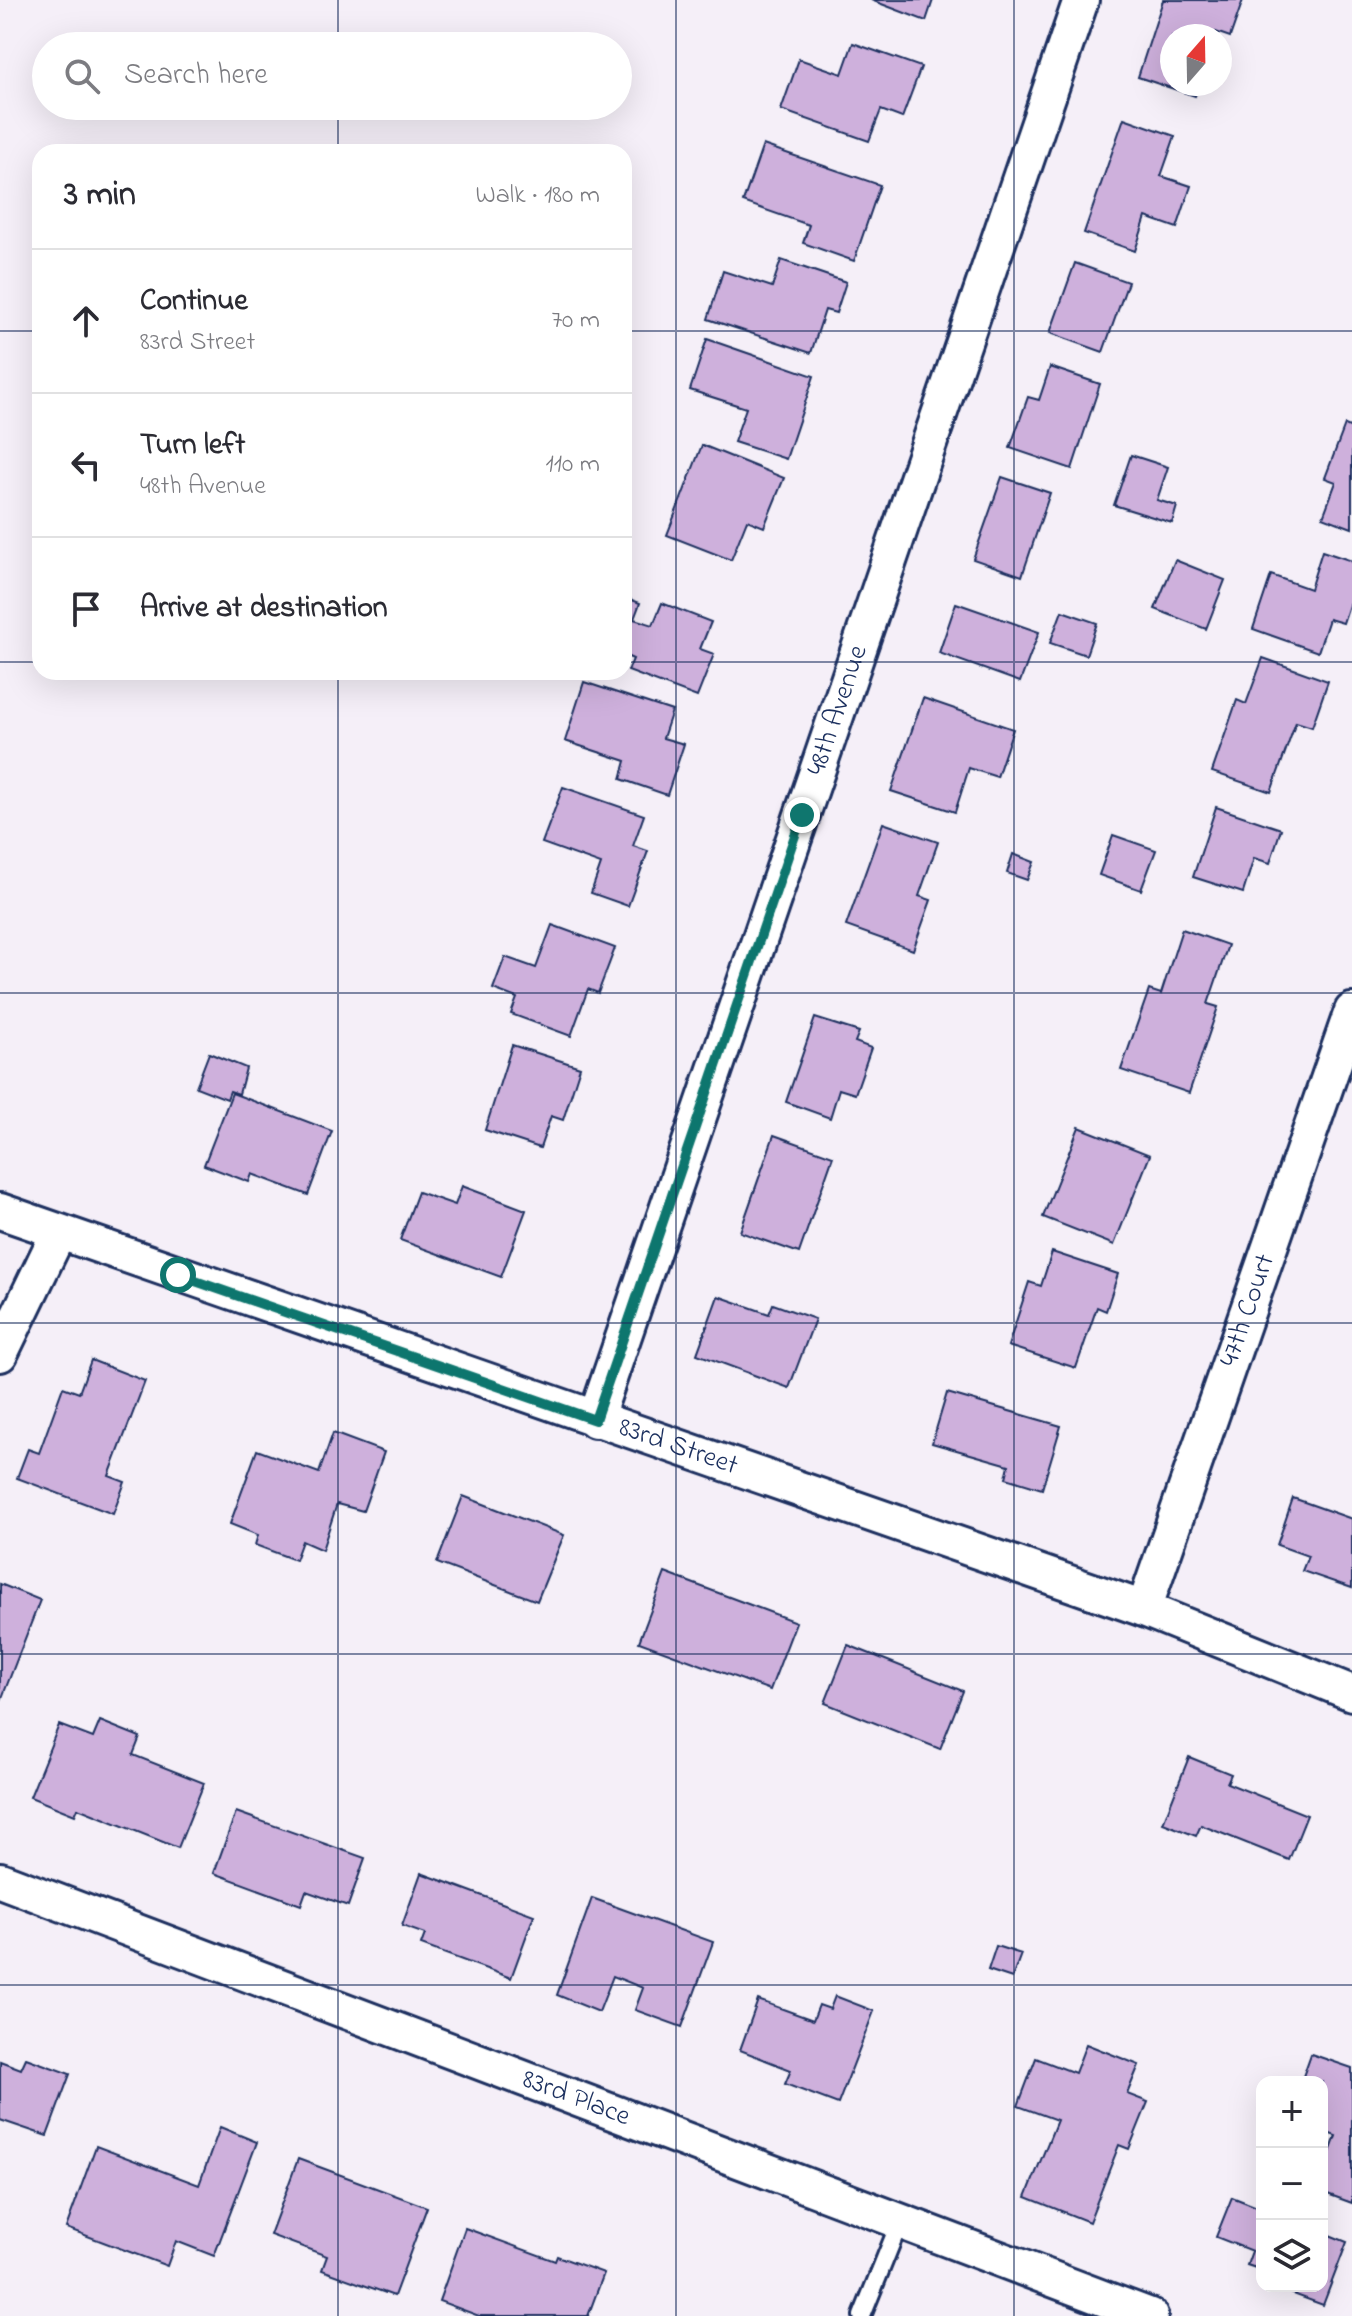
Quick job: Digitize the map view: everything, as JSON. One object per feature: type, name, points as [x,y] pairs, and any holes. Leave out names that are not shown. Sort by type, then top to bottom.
[{"type":"street","name":"48th Avenue","points":[[595,1420],[1081,0]]},
{"type":"street","name":"47th Court","points":[[1144,1609],[1352,1011]]},
{"type":"street","name":"83rd Street","points":[[0,1211],[58,1234],[1144,1609],[1352,1693]]},
{"type":"street","points":[[0,1354],[58,1234]]},
{"type":"street","name":"83rd Place","points":[[0,1880],[899,2224],[1150,2316]]},
{"type":"lane","points":[[862,2316],[899,2224]]},
{"type":"building","points":[[871,0],[933,0],[926,21]]},
{"type":"building","points":[[1163,0],[1243,0],[1232,31],[1232,24],[1160,24],[1160,84],[1138,77]]},
{"type":"building","points":[[853,43],[921,67],[902,118],[881,110],[869,141],[781,110],[799,59],[842,74]]},
{"type":"building","points":[[1124,118],[1175,136],[1161,176],[1191,186],[1177,228],[1146,217],[1135,251],[1084,233]]},
{"type":"building","points":[[763,145],[880,185],[854,261],[803,243],[809,225],[743,202]]},
{"type":"building","points":[[781,260],[846,282],[836,313],[825,310],[811,353],[708,319],[723,271],[772,287]]},
{"type":"building","points":[[1075,263],[1128,282],[1103,352],[1050,333]]},
{"type":"building","points":[[707,339],[814,376],[786,459],[734,442],[746,408],[690,390]]},
{"type":"building","points":[[1050,367],[1100,384],[1072,469],[1010,448],[1028,397],[1039,400]]},
{"type":"building","points":[[1345,425],[1352,428],[1352,528],[1323,517],[1336,482],[1325,478]]},
{"type":"building","points":[[702,445],[784,478],[764,527],[747,520],[731,560],[667,535]]},
{"type":"building","points":[[1131,455],[1168,467],[1157,500],[1177,506],[1172,523],[1114,505]]},
{"type":"building","points":[[1002,477],[1050,493],[1022,576],[973,559]]},
{"type":"building","points":[[1322,551],[1352,561],[1352,596],[1343,623],[1329,619],[1318,652],[1253,629],[1271,575],[1310,589]]},
{"type":"building","points":[[1175,560],[1225,580],[1206,629],[1155,609]]},
{"type":"building","points":[[632,600],[640,603],[634,619],[653,625],[662,603],[711,622],[700,649],[714,654],[697,697],[632,673]]},
{"type":"building","points":[[956,603],[1039,632],[1020,682],[939,653]]},
{"type":"building","points":[[1062,611],[1097,623],[1086,655],[1050,643]]},
{"type":"building","points":[[1263,658],[1328,681],[1312,727],[1296,722],[1271,792],[1212,772],[1237,700],[1246,704]]},
{"type":"building","points":[[584,682],[672,711],[663,738],[684,744],[667,795],[621,779],[626,761],[565,741]]},
{"type":"building","points":[[923,698],[1013,729],[997,777],[969,768],[955,812],[891,791]]},
{"type":"building","points":[[563,787],[644,815],[633,846],[648,851],[628,906],[591,893],[601,864],[542,843]]},
{"type":"building","points":[[1216,807],[1281,829],[1270,863],[1254,858],[1243,893],[1193,877]]},
{"type":"building","points":[[883,823],[938,842],[919,896],[931,900],[913,950],[846,926]]},
{"type":"building","points":[[1113,835],[1156,850],[1141,890],[1099,875]]},
{"type":"building","points":[[1013,854],[1034,862],[1027,880],[1007,873]]},
{"type":"building","points":[[552,925],[615,948],[598,993],[588,989],[571,1036],[511,1014],[517,998],[493,989],[505,957],[536,968]]},
{"type":"building","points":[[1182,929],[1228,945],[1208,1004],[1218,1007],[1189,1093],[1121,1070],[1149,990],[1161,994]]},
{"type":"building","points":[[815,1018],[859,1032],[855,1042],[871,1048],[855,1094],[839,1089],[830,1118],[786,1102]]},
{"type":"building","points":[[512,1045],[580,1067],[563,1120],[551,1116],[540,1148],[485,1130]]},
{"type":"building","points":[[209,1053],[246,1068],[239,1094],[230,1091],[227,1099],[196,1087]]},
{"type":"building","points":[[232,1093],[332,1131],[308,1195],[252,1174],[249,1182],[204,1165]]},
{"type":"building","points":[[1079,1127],[1150,1155],[1114,1245],[1043,1217]]},
{"type":"building","points":[[774,1135],[833,1156],[799,1253],[740,1232]]},
{"type":"building","points":[[462,1186],[526,1210],[501,1277],[400,1240],[418,1192],[455,1205]]},
{"type":"building","points":[[1052,1252],[1118,1274],[1106,1311],[1097,1307],[1076,1368],[1008,1346],[1029,1282],[1041,1286]]},
{"type":"building","points":[[718,1296],[769,1314],[773,1304],[815,1319],[789,1388],[697,1354]]},
{"type":"building","points":[[91,1360],[145,1381],[109,1476],[125,1482],[113,1514],[17,1478],[28,1449],[39,1453],[63,1387],[79,1393]]},
{"type":"building","points":[[947,1393],[1061,1426],[1042,1489],[1006,1478],[1009,1465],[932,1443]]},
{"type":"building","points":[[333,1433],[384,1452],[363,1511],[337,1504],[322,1550],[302,1541],[295,1560],[255,1545],[258,1535],[230,1524],[257,1450],[319,1473]]},
{"type":"building","points":[[463,1496],[564,1535],[537,1601],[437,1563]]},
{"type":"building","points":[[1293,1498],[1352,1519],[1352,1588],[1302,1571],[1308,1556],[1277,1545]]},
{"type":"building","points":[[665,1573],[796,1622],[770,1690],[639,1642]]},
{"type":"building","points":[[0,1584],[40,1600],[0,1703]]},
{"type":"building","points":[[848,1645],[963,1691],[940,1749],[825,1703]]},
{"type":"building","points":[[100,1721],[140,1737],[133,1755],[204,1783],[178,1848],[78,1808],[75,1815],[30,1797],[59,1725],[93,1738]]},
{"type":"building","points":[[1189,1757],[1231,1774],[1227,1783],[1307,1815],[1289,1860],[1201,1825],[1196,1836],[1163,1823]]},
{"type":"building","points":[[236,1812],[365,1858],[348,1906],[306,1891],[301,1905],[214,1873]]},
{"type":"building","points":[[421,1873],[534,1915],[511,1978],[421,1945],[425,1934],[402,1926]]},
{"type":"building","points":[[592,1898],[713,1942],[682,2027],[635,2010],[643,1988],[613,1976],[599,2012],[557,1995]]},
{"type":"building","points":[[996,1946],[1021,1954],[1012,1978],[988,1970]]},
{"type":"building","points":[[835,1996],[874,2011],[838,2104],[785,2084],[791,2070],[740,2050],[758,2000],[813,2020],[819,2005],[830,2009]]},
{"type":"building","points":[[1086,2044],[1139,2065],[1127,2094],[1148,2102],[1129,2149],[1119,2145],[1089,2222],[1026,2197],[1057,2120],[1018,2106],[1036,2058],[1075,2073]]},
{"type":"building","points":[[1311,2054],[1352,2068],[1352,2203],[1328,2194],[1328,2158],[1336,2136],[1328,2133],[1328,2076],[1303,2076]]},
{"type":"building","points":[[26,2058],[70,2074],[47,2136],[0,2120],[0,2061],[21,2069]]},
{"type":"building","points":[[220,2127],[257,2142],[214,2256],[176,2241],[167,2266],[66,2228],[96,2146],[199,2185]]},
{"type":"building","points":[[298,2159],[427,2207],[394,2296],[322,2270],[327,2256],[270,2235]]},
{"type":"building","points":[[1232,2197],[1256,2207],[1256,2268],[1247,2265],[1252,2251],[1216,2237]]},
{"type":"building","points":[[465,2228],[555,2261],[557,2256],[604,2273],[588,2316],[479,2316],[439,2301]]},
{"type":"building","points":[[1328,2234],[1347,2242],[1328,2292]]},
{"type":"building","points":[[1288,2292],[1328,2292],[1323,2305]]},
{"type":"route","points":[[178,1275],[595,1420],[802,815]]}]
